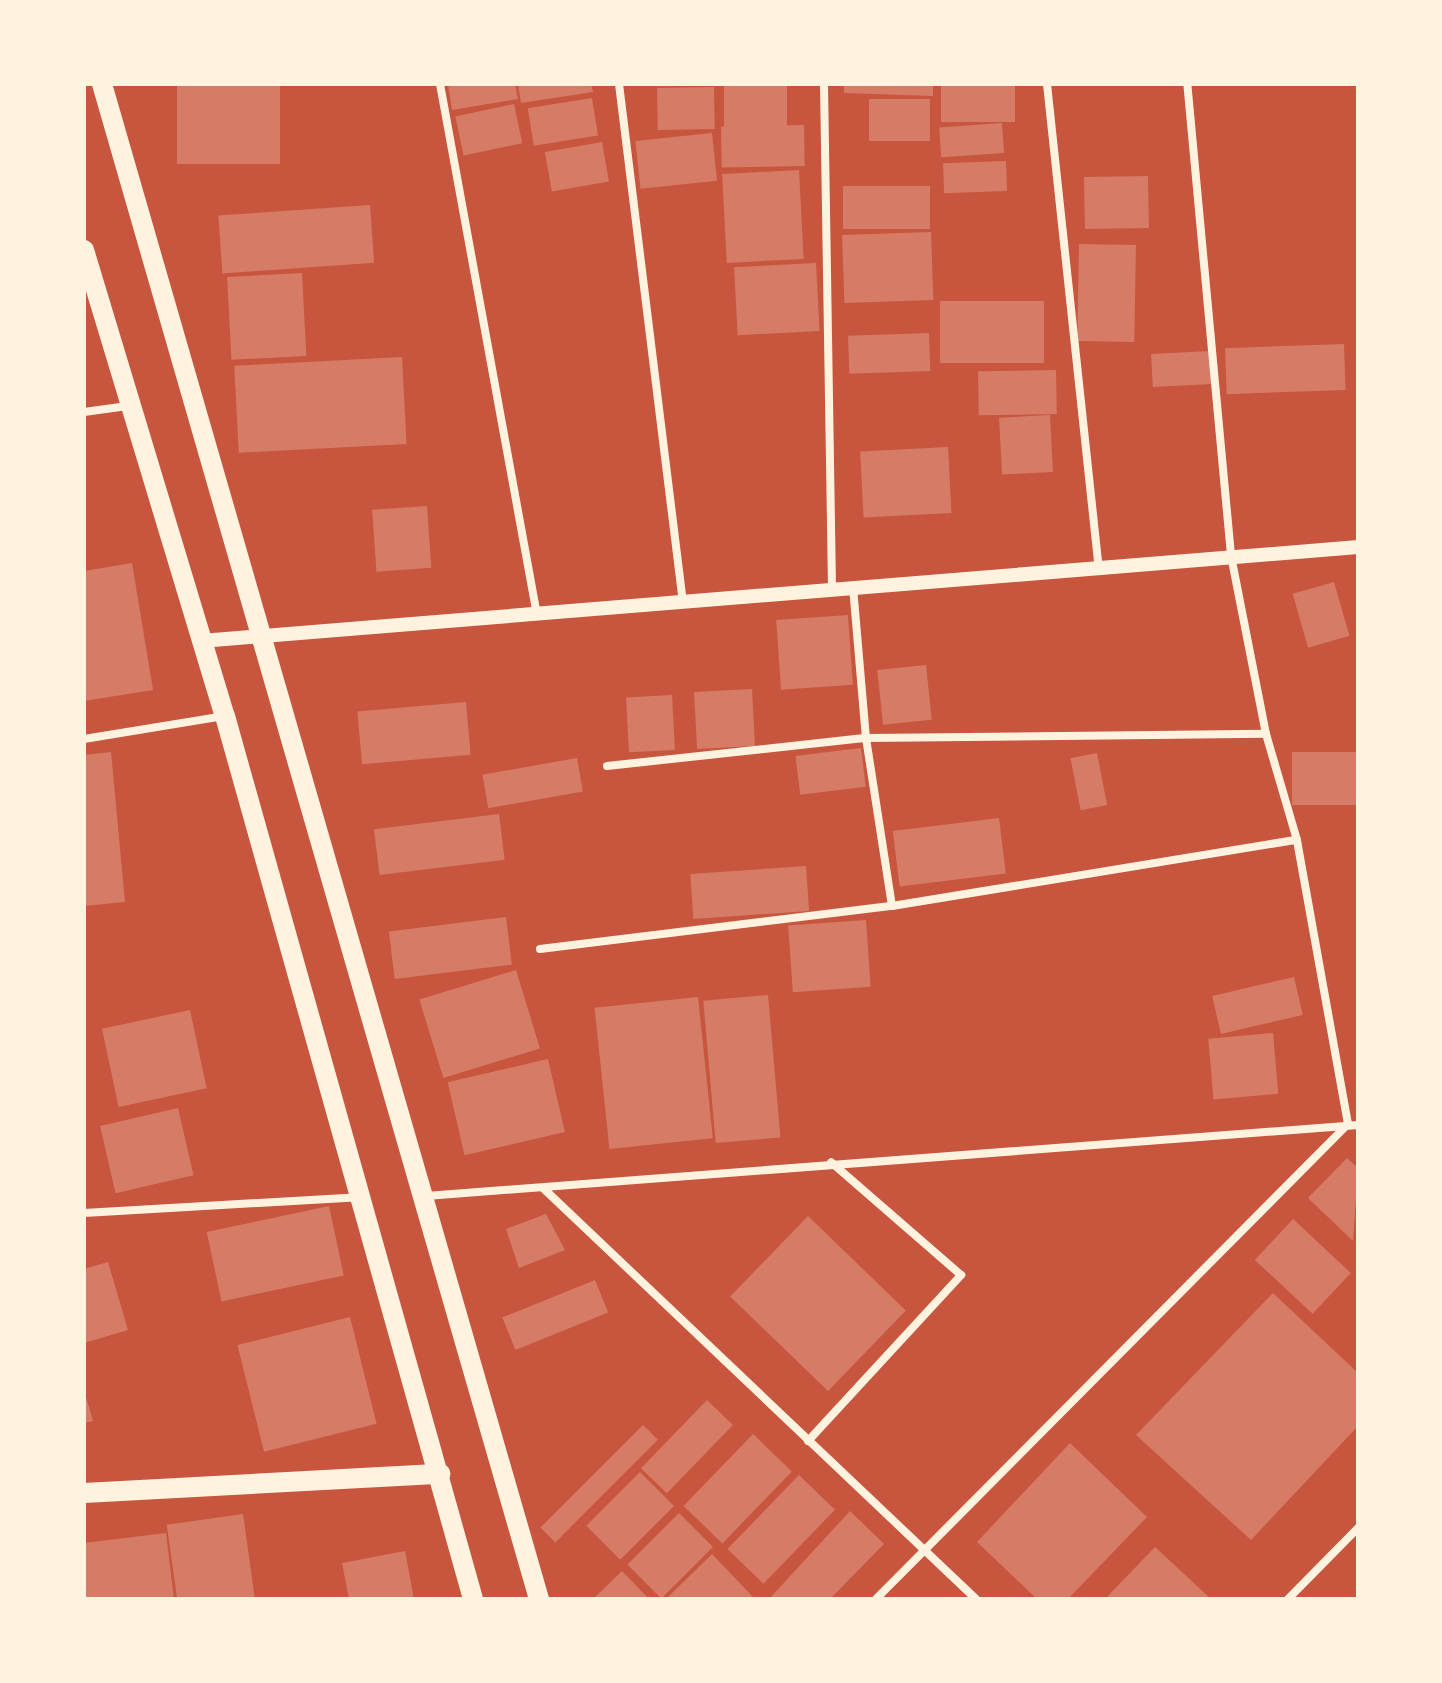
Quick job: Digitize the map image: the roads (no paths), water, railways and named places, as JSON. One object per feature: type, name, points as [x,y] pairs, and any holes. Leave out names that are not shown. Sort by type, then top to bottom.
[{"type":"main road","points":[[102,84],[539,1599]]},
{"type":"main road","points":[[84,250],[128,406],[225,716],[473,1599]]},
{"type":"main road","points":[[84,1493],[440,1474]]},
{"type":"street","points":[[440,84],[537,615]]},
{"type":"street","points":[[619,84],[683,604]]},
{"type":"street","points":[[824,84],[832,589]]},
{"type":"street","points":[[1047,84],[1098,565]]},
{"type":"street","points":[[1187,84],[1231,555],[1266,734],[1297,840],[1353,1125]]},
{"type":"street","points":[[84,412],[128,406]]},
{"type":"street","points":[[201,641],[259,634],[683,604],[1098,565],[1358,547]]},
{"type":"street","points":[[853,587],[866,738],[892,906]]},
{"type":"street","points":[[84,739],[225,716]]},
{"type":"street","points":[[607,766],[866,738],[1266,734]]},
{"type":"street","points":[[540,949],[892,906],[1297,840]]},
{"type":"street","points":[[425,1196],[831,1162],[1353,1125]]},
{"type":"street","points":[[876,1599],[1353,1125]]},
{"type":"street","points":[[808,1441],[961,1275],[831,1162]]},
{"type":"street","points":[[543,1188],[976,1599]]},
{"type":"street","points":[[84,1213],[360,1197]]},
{"type":"street","points":[[1288,1599],[1358,1528]]}]
